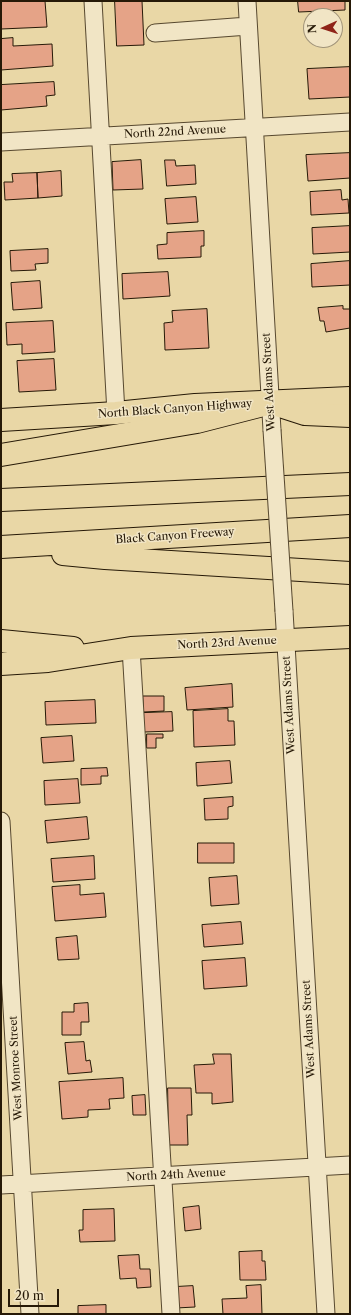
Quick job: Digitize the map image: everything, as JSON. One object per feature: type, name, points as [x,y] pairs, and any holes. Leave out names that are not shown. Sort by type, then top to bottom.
[{"type":"main road","name":"North Black Canyon Highway","points":[[1,420],[116,413],[195,405],[271,403],[350,398]]},
{"type":"main road","points":[[1,455],[197,422],[271,403],[305,414],[350,416]]},
{"type":"main road","points":[[1,500],[350,484]]},
{"type":"main road","name":"Black Canyon Freeway","points":[[4,547],[350,526]]},
{"type":"main road","points":[[4,547],[105,558],[350,573]]},
{"type":"main road","name":"North 23rd Avenue","points":[[104,651],[131,648],[350,637]]},
{"type":"main road","points":[[1,641],[104,651]]},
{"type":"main road","points":[[1,664],[48,661],[104,651]]},
{"type":"street","points":[[93,1],[116,413]]},
{"type":"street","name":"West Adams Street","points":[[247,1],[326,1314]]},
{"type":"street","points":[[155,33],[248,26]]},
{"type":"street","name":"North 22nd Avenue","points":[[1,142],[100,135],[350,122]]},
{"type":"street","points":[[131,648],[171,1314]]},
{"type":"street","name":"West Monroe Street","points":[[1,821],[30,1314]]},
{"type":"street","name":"North 24th Avenue","points":[[1,1185],[350,1165]]},
{"type":"building","points":[[1,1],[45,1],[47,27],[1,29]]},
{"type":"building","points":[[115,1],[142,1],[144,45],[117,46]]},
{"type":"building","points":[[298,1],[345,1],[345,10],[343,10],[343,8],[303,8],[303,12],[299,12]]},
{"type":"building","points":[[13,38],[13,46],[52,44],[53,66],[1,70],[1,39]]},
{"type":"building","points":[[350,67],[350,97],[309,99],[307,69]]},
{"type":"building","points":[[54,82],[55,95],[46,96],[47,106],[1,110],[1,85]]},
{"type":"building","points":[[350,153],[350,178],[308,181],[306,155]]},
{"type":"building","points":[[141,160],[143,189],[113,190],[112,162]]},
{"type":"building","points":[[165,160],[175,160],[176,166],[195,165],[196,184],[167,186]]},
{"type":"building","points":[[61,171],[62,196],[38,198],[37,173]]},
{"type":"building","points":[[37,173],[38,198],[5,200],[4,182],[13,182],[12,174]]},
{"type":"building","points":[[341,190],[342,200],[348,199],[349,213],[311,215],[310,192]]},
{"type":"building","points":[[196,197],[198,222],[167,224],[165,199]]},
{"type":"building","points":[[350,226],[350,252],[313,254],[312,228]]},
{"type":"building","points":[[204,231],[204,246],[201,246],[201,257],[158,259],[157,245],[167,244],[167,233]]},
{"type":"building","points":[[48,249],[48,263],[35,264],[36,270],[11,271],[10,251]]},
{"type":"building","points":[[350,261],[350,285],[312,287],[311,264]]},
{"type":"building","points":[[168,272],[170,296],[123,299],[122,274]]},
{"type":"building","points":[[40,281],[42,308],[13,310],[11,283]]},
{"type":"building","points":[[343,306],[343,309],[350,309],[350,328],[326,332],[324,321],[320,321],[318,308]]},
{"type":"building","points":[[207,309],[209,348],[165,350],[164,323],[173,322],[172,311]]},
{"type":"building","points":[[53,321],[55,352],[22,354],[22,344],[7,345],[6,323]]},
{"type":"building","points":[[54,359],[56,390],[19,392],[17,361]]},
{"type":"building","points":[[232,684],[233,707],[187,710],[185,688]]},
{"type":"building","points":[[143,696],[164,696],[164,711],[144,712]]},
{"type":"building","points":[[95,700],[96,723],[46,725],[45,702]]},
{"type":"building","points":[[228,709],[228,721],[234,721],[235,745],[194,747],[193,711]]},
{"type":"building","points":[[172,712],[173,731],[144,732],[143,713]]},
{"type":"building","points":[[147,734],[163,734],[163,738],[156,738],[156,748],[147,748]]},
{"type":"building","points":[[72,736],[74,761],[43,763],[41,738]]},
{"type":"building","points":[[230,761],[232,783],[197,786],[196,763]]},
{"type":"building","points":[[107,768],[108,776],[101,776],[101,784],[81,785],[81,769]]},
{"type":"building","points":[[78,779],[80,803],[45,805],[44,781]]},
{"type":"building","points":[[233,797],[233,806],[228,807],[228,819],[205,820],[204,799]]},
{"type":"building","points":[[87,817],[89,839],[47,843],[45,821]]},
{"type":"building","points":[[198,843],[234,843],[234,863],[198,863]]},
{"type":"building","points":[[94,856],[95,879],[53,882],[51,859]]},
{"type":"building","points":[[237,876],[239,904],[211,906],[209,878]]},
{"type":"building","points":[[80,885],[80,895],[104,893],[106,917],[55,921],[52,887]]},
{"type":"building","points":[[241,922],[243,944],[204,947],[202,925]]},
{"type":"building","points":[[77,936],[79,959],[58,960],[56,938]]},
{"type":"building","points":[[245,958],[247,986],[204,989],[202,961]]},
{"type":"building","points":[[88,1003],[89,1022],[81,1022],[81,1035],[62,1035],[62,1012],[74,1012],[74,1004]]},
{"type":"building","points":[[84,1042],[86,1061],[90,1060],[92,1072],[68,1074],[65,1043]]},
{"type":"building","points":[[213,1054],[231,1054],[233,1102],[212,1104],[212,1093],[196,1093],[194,1065],[214,1064]]},
{"type":"building","points":[[123,1078],[124,1098],[109,1099],[110,1109],[88,1110],[88,1117],[62,1119],[59,1082]]},
{"type":"building","points":[[168,1088],[191,1088],[192,1115],[187,1115],[188,1145],[169,1145]]},
{"type":"building","points":[[145,1095],[146,1115],[133,1115],[132,1096]]},
{"type":"building","points":[[199,1206],[201,1229],[185,1231],[183,1208]]},
{"type":"building","points":[[114,1209],[115,1241],[80,1242],[79,1230],[83,1230],[83,1210]]},
{"type":"building","points":[[262,1251],[262,1261],[265,1261],[266,1280],[240,1280],[239,1252]]},
{"type":"building","points":[[139,1255],[140,1269],[150,1269],[151,1287],[137,1288],[136,1278],[120,1279],[118,1256]]},
{"type":"building","points":[[261,1285],[262,1314],[223,1314],[222,1299],[247,1298],[246,1286]]},
{"type":"building","points":[[193,1286],[195,1307],[176,1308],[175,1287]]},
{"type":"building","points":[[106,1305],[106,1314],[78,1314],[78,1306]]}]
